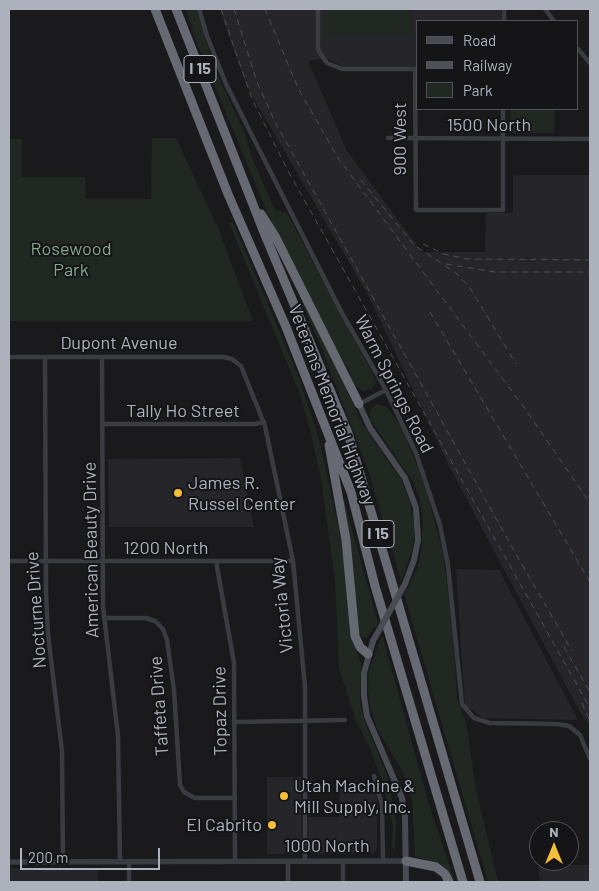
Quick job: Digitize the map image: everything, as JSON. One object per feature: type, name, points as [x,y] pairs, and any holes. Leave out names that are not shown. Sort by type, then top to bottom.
[{"type":"highway","name":"Veterans Memorial Highway","points":[[154,9],[228,194],[286,327],[351,492],[375,586],[463,882]]},
{"type":"highway","name":"Veterans Memorial Highway","points":[[176,9],[348,433],[480,882]]},
{"type":"highway","points":[[250,194],[276,238],[358,404]]},
{"type":"highway","points":[[326,427],[346,540],[355,636],[360,647],[368,654]]},
{"type":"highway","points":[[406,861],[436,868],[445,874],[449,882]]},
{"type":"main road","points":[[358,404],[370,428],[405,478],[414,502],[418,540],[414,560],[405,584],[373,641],[368,654],[363,685],[368,716],[402,798],[405,818],[406,882]]},
{"type":"street","name":"Warm Springs Road","points":[[199,9],[207,36],[226,84],[342,313],[386,390],[416,453],[440,525],[448,565],[460,694],[465,709],[474,718],[490,723],[557,724],[569,726],[580,735],[590,759]]},
{"type":"street","points":[[318,9],[318,43],[321,56],[327,63],[342,69],[416,69]]},
{"type":"street","points":[[545,9],[553,20]]},
{"type":"street","points":[[579,52],[590,63]]},
{"type":"street","name":"900 West","points":[[416,69],[416,210],[503,210],[503,139]]},
{"type":"street","points":[[503,139],[504,110]]},
{"type":"street","name":"1500 North","points":[[388,138],[590,139]]},
{"type":"street","name":"Dupont Avenue","points":[[9,356],[230,358]]},
{"type":"street","name":"Nocturne Drive","points":[[45,356],[48,634],[62,751],[64,862]]},
{"type":"street","name":"American Beauty Drive","points":[[102,357],[104,618],[118,736],[120,862]]},
{"type":"street","name":"Victoria Way","points":[[230,358],[241,366],[264,422],[292,561],[304,678],[305,862]]},
{"type":"street","points":[[358,404],[386,390]]},
{"type":"street","name":"Tally Ho Street","points":[[102,424],[257,424],[264,422]]},
{"type":"street","name":"Topaz Drive","points":[[216,561],[233,654],[235,862]]},
{"type":"street","name":"1200 North","points":[[9,562],[292,561]]},
{"type":"street","name":"Taffeta Drive","points":[[104,618],[146,618],[155,621],[163,629],[167,640],[174,690],[180,785],[188,794],[195,798],[234,798]]},
{"type":"street","points":[[234,722],[345,720]]},
{"type":"street","points":[[374,776],[382,805],[383,861]]},
{"type":"street","name":"1000 North","points":[[9,862],[406,861]]},
{"type":"street","points":[[129,862],[129,882]]},
{"type":"street","points":[[288,862],[288,882]]},
{"type":"street","points":[[343,862],[343,882]]},
{"type":"shaded area","points":[[219,9],[327,9],[412,34],[411,9],[501,9],[501,20],[416,20],[416,67],[344,67],[326,58],[308,61],[347,151],[422,252],[485,252],[486,213],[513,213],[513,175],[590,175],[590,726],[581,714],[450,468],[368,295],[247,87]]},
{"type":"shaded area","name":"James R. Russel Center","points":[[240,458],[254,527],[109,527],[108,459]]},
{"type":"shaded area","points":[[456,569],[499,570],[578,720],[482,718],[465,705]]},
{"type":"shaded area","points":[[267,777],[301,777],[302,850],[299,854],[267,854]]},
{"type":"shaded area","points":[[340,787],[377,787],[377,848],[374,854],[313,854],[309,851],[308,817],[340,817]]},
{"type":"shaded area","points":[[579,865],[590,865],[590,882],[540,882],[539,871],[579,871]]},
{"type":"shaded area","points":[[9,868],[98,868],[98,882],[9,882]]},
{"type":"green space","points":[[185,9],[196,9],[216,72],[244,131],[252,158],[275,210],[287,213],[371,370],[376,383],[371,389],[363,391],[354,385],[348,368],[337,352],[269,217],[191,29],[193,28]]},
{"type":"green space","points":[[325,9],[411,9],[412,35],[324,34]]},
{"type":"green space","points":[[510,110],[554,110],[554,133],[511,133]]},
{"type":"green space","name":"Rosewood Park","points":[[152,138],[176,138],[219,230],[253,321],[9,321],[9,139],[22,139],[22,177],[85,177],[86,199],[151,199]]},
{"type":"green space","points":[[233,222],[298,375],[319,438],[346,563],[351,637],[361,663],[360,703],[365,722],[387,775],[396,821],[395,851],[392,848],[393,828],[383,783],[369,746],[356,721],[339,669],[335,580],[321,479],[308,422],[299,392],[229,223]]},
{"type":"green space","points":[[302,295],[363,425],[402,481],[408,496],[414,521],[414,539],[411,554],[401,581],[368,470],[320,344],[299,296]]},
{"type":"green space","points":[[376,404],[387,407],[402,428],[424,483],[443,552],[453,630],[457,699],[467,726],[475,785],[498,882],[488,882],[404,594],[417,569],[421,554],[423,518],[419,497],[413,482],[370,419],[370,411]]},
{"type":"green space","points":[[344,500],[378,623],[367,638],[362,637],[359,633],[351,552],[341,501]]},
{"type":"green space","points":[[382,635],[431,811],[455,882],[442,866],[415,856],[412,798],[403,772],[377,729],[371,710],[368,691],[369,671]]},
{"type":"railway","points":[[221,9],[252,99],[288,171],[590,708]]},
{"type":"railway","points":[[234,9],[257,82],[275,122],[572,651]]},
{"type":"railway","points":[[265,9],[298,88],[338,158],[523,406],[590,503]]},
{"type":"railway","points":[[361,180],[414,245],[456,273],[470,288],[516,364]]},
{"type":"railway","points":[[423,244],[444,254],[467,259],[590,260]]},
{"type":"railway","points":[[446,264],[495,272],[590,272]]},
{"type":"railway","points":[[430,312],[590,582]]},
{"type":"railway","points":[[564,647],[590,692]]},
{"type":"railway","points":[[582,703],[590,721]]},
{"type":"place","name":"James R. Russel Center","points":[[178,493]]},
{"type":"place","name":"Utah Machine & Mill Supply, Inc.","points":[[284,796]]},
{"type":"place","name":"El Cabrito","points":[[272,825]]}]
